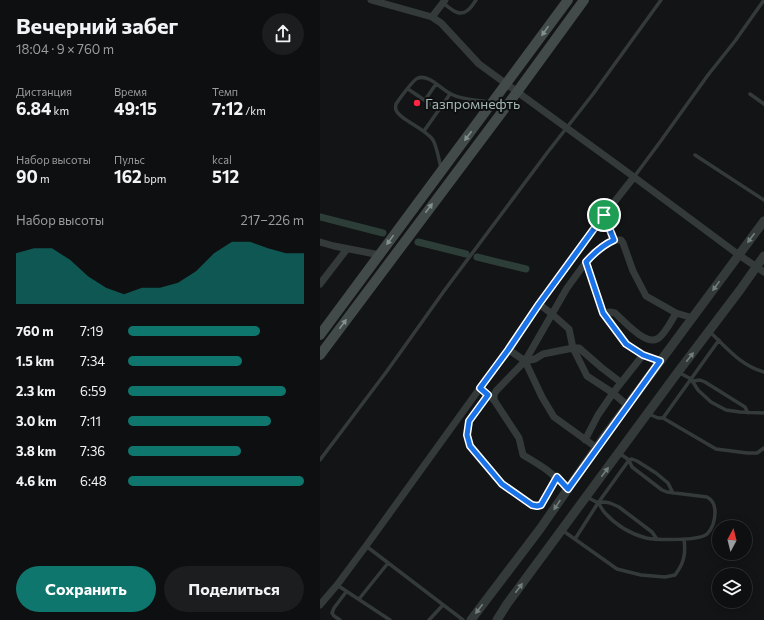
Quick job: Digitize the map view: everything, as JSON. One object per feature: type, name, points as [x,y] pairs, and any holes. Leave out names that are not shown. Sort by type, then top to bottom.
[{"type":"main road","points":[[320,335],[568,0]]},
{"type":"main road","points":[[320,355],[584,0]]},
{"type":"street","points":[[371,0],[432,17],[441,23],[479,64],[760,270]]},
{"type":"street","points":[[432,17],[444,1]]},
{"type":"street","points":[[320,605],[366,546],[508,350],[539,304],[604,215],[634,177]]},
{"type":"street","points":[[604,215],[614,240]]},
{"type":"street","points":[[470,620],[544,524],[660,361],[764,221]]},
{"type":"street","points":[[494,400],[496,391],[525,361],[567,288],[586,262],[595,252],[614,240],[621,240],[623,243],[633,271],[646,296],[676,313],[693,318]]},
{"type":"street","points":[[320,242],[380,255]]},
{"type":"street","points":[[320,284],[347,249]]},
{"type":"street","points":[[497,620],[507,604],[678,372],[710,332],[740,290],[760,270],[764,256]]},
{"type":"street","points":[[586,262],[603,313],[626,344],[643,355],[660,361]]},
{"type":"street","points":[[539,304],[569,329],[573,348],[587,376],[614,393],[628,406]]},
{"type":"street","points":[[603,313],[615,313],[642,337],[652,340],[660,337],[676,313]]},
{"type":"street","points":[[525,361],[534,359],[543,354],[579,348],[620,381],[620,384]]},
{"type":"street","points":[[508,350],[525,361],[542,397],[554,417],[597,448]]},
{"type":"street","points":[[585,440],[598,415],[643,355]]},
{"type":"street","points":[[480,388],[494,400],[519,438],[523,455],[557,477],[568,489]]},
{"type":"lane","points":[[444,1],[456,13],[462,13],[468,11],[476,0]]},
{"type":"lane","points":[[320,460],[661,0]]},
{"type":"lane","points":[[634,177],[677,120],[708,74],[764,0]]},
{"type":"lane","points":[[442,171],[433,140],[424,131],[398,114],[396,104],[416,78],[422,77],[428,78],[450,94],[459,98],[492,102]]},
{"type":"lane","points":[[425,100],[436,84]]},
{"type":"lane","points":[[408,89],[440,110]]},
{"type":"lane","points":[[424,131],[450,94]]},
{"type":"lane","points":[[750,94],[764,104]]},
{"type":"lane","points":[[695,155],[764,200]]},
{"type":"lane","points":[[710,332],[736,358],[756,370],[764,372]]},
{"type":"lane","points":[[663,418],[692,380],[719,340]]},
{"type":"lane","points":[[678,372],[692,380],[698,390],[711,402],[726,410],[748,413],[764,413]]},
{"type":"lane","points":[[692,380],[700,380],[705,382],[745,407],[748,413]]},
{"type":"lane","points":[[488,395],[469,421],[467,435],[470,446],[502,484],[532,505],[541,505],[557,477]]},
{"type":"lane","points":[[649,413],[658,418],[663,418],[716,449],[757,453],[764,448]]},
{"type":"lane","points":[[586,497],[598,504],[604,513],[621,527],[634,534],[648,538],[696,538],[706,535],[712,528],[715,519],[715,505],[711,499],[707,497],[673,493],[662,490],[654,485],[632,466],[629,460],[619,453]]},
{"type":"lane","points":[[629,460],[632,459],[637,461],[656,473],[668,483],[673,493]]},
{"type":"lane","points":[[575,539],[629,460]]},
{"type":"lane","points":[[598,504],[604,502],[618,507],[652,532],[657,539]]},
{"type":"lane","points":[[562,530],[617,569],[641,575],[665,577],[675,575],[680,568],[685,551],[684,539]]},
{"type":"lane","points":[[366,546],[463,620]]},
{"type":"lane","points":[[359,599],[388,563]]},
{"type":"lane","points":[[337,585],[390,620]]},
{"type":"lane","points":[[340,620],[332,613],[346,592]]},
{"type":"lane","points":[[429,620],[443,605]]},
{"type":"lane","points":[[331,620],[334,616]]},
{"type":"waterway","points":[[320,217],[383,233]]},
{"type":"waterway","points":[[418,242],[466,254]]},
{"type":"waterway","points":[[477,257],[526,269]]},
{"type":"place","name":"Газпромнефть","points":[[417,103]]},
{"type":"route","points":[[604,215],[614,240],[595,252],[586,262],[603,313],[626,344],[643,355],[660,361],[568,489],[557,477],[541,505],[532,505],[502,484],[470,446],[467,435],[469,421],[488,395],[480,388],[604,215]]}]
